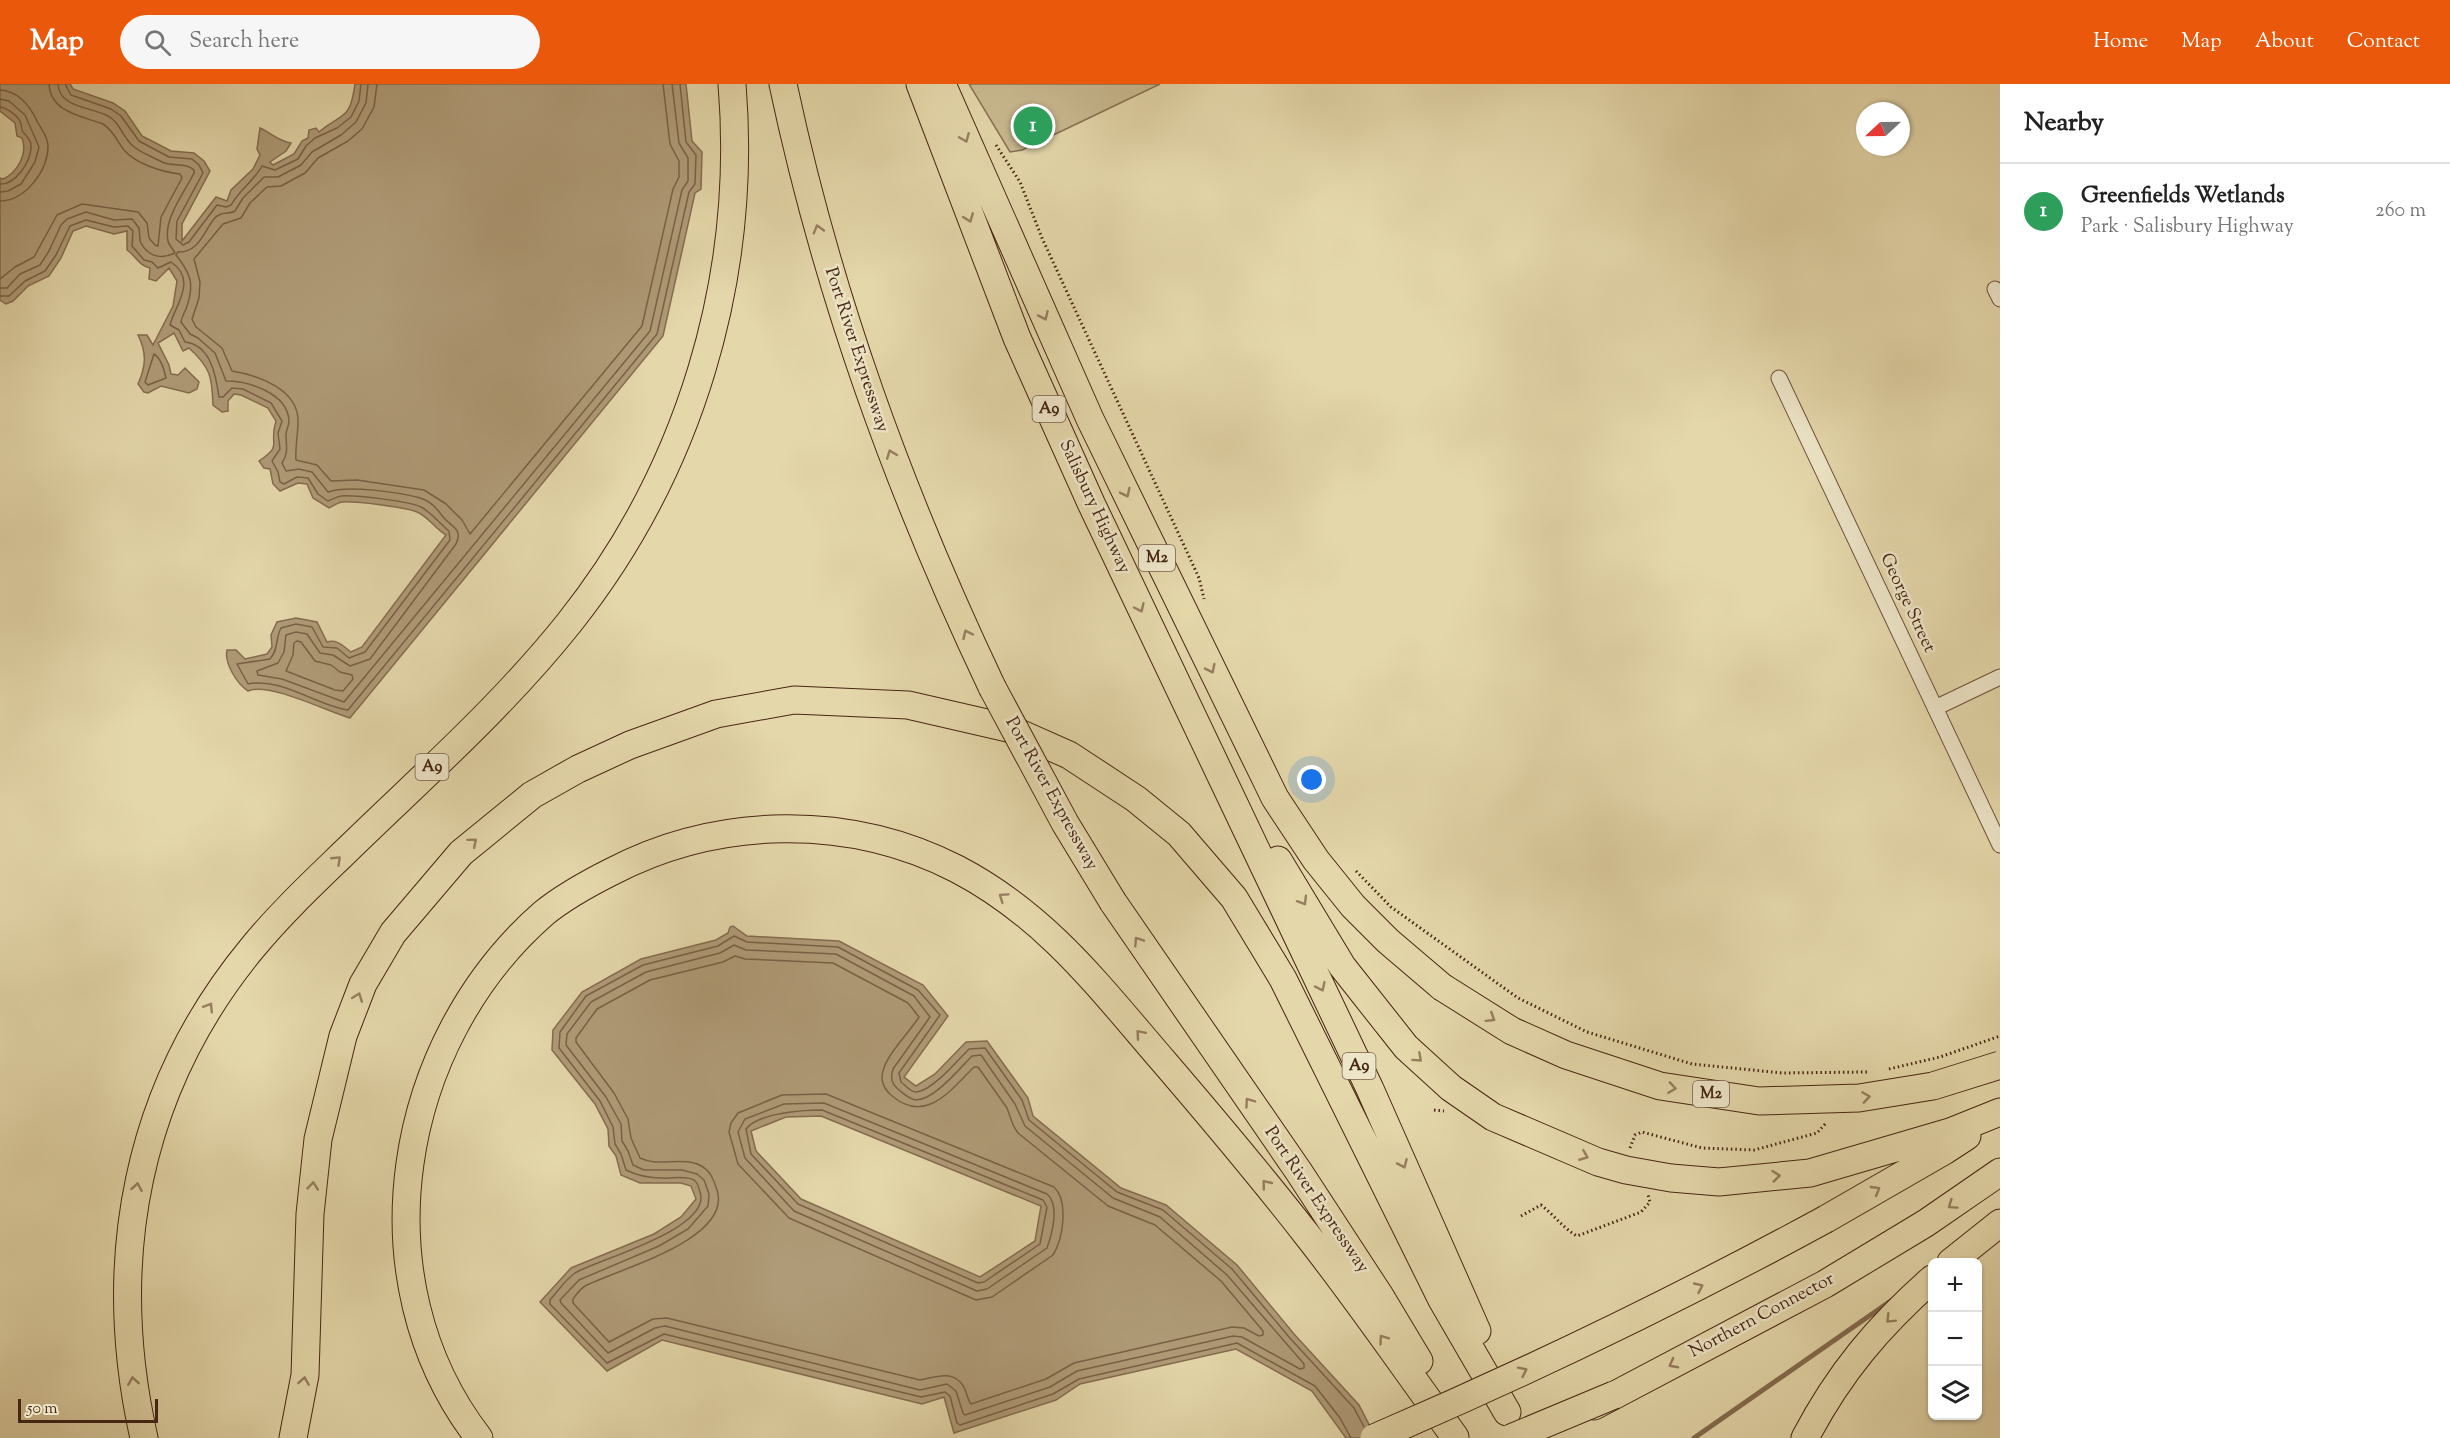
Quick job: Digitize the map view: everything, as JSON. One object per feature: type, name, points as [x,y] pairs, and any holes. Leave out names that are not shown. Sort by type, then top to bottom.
[{"type":"highway","name":"A9","points":[[144,1438],[130,1365],[126,1319],[131,1224],[149,1140],[186,1046],[214,1000],[255,944],[313,883],[448,752],[538,660],[593,591],[653,494],[693,400],[706,360],[720,301],[729,247],[734,192],[736,136],[732,84]]},
{"type":"highway","name":"Port River Expressway","points":[[783,84],[820,236],[874,409],[945,587],[992,687],[1065,823],[1113,902],[1353,1253],[1420,1364],[1455,1438]]},
{"type":"highway","name":"Salisbury Highway","points":[[920,84],[1017,338],[1091,503],[1198,725]]},
{"type":"highway","name":"M2","points":[[942,84],[1090,419],[1275,798],[1316,860],[1353,906],[1388,941],[1442,987],[1512,1030],[1566,1055],[1660,1086],[1759,1101],[1858,1098],[1933,1086],[2000,1065]]},
{"type":"highway","points":[[293,1438],[306,1375],[310,1214],[318,1139],[343,1036],[363,984],[393,933],[461,853],[532,795],[630,745],[716,714],[794,700],[908,705],[1008,728],[1069,755],[1136,799],[1179,834],[1234,898],[1283,979],[1442,1300],[1509,1425]]},
{"type":"highway","name":"A9","points":[[1198,725],[1370,1089],[1480,1337],[1509,1425],[1520,1438]]},
{"type":"highway","points":[[1198,725],[1342,966],[1406,1047],[1451,1088],[1493,1117],[1633,1180],[1671,1178],[1719,1182],[1810,1173],[1950,1132],[2000,1113]]},
{"type":"highway","points":[[479,1438],[462,1417],[434,1363],[416,1309],[408,1257],[405,1200],[413,1136],[419,1115],[433,1073],[469,1002],[502,957],[545,913],[603,875],[639,857],[693,840],[747,830],[805,828],[858,834],[944,863],[999,893],[1041,925],[1109,998],[1226,1134],[1309,1238],[1455,1438]]},
{"type":"highway","points":[[1374,1438],[1468,1398],[1708,1282],[1826,1219],[1944,1151],[2000,1113]]},
{"type":"highway","name":"Northern Connector","points":[[1509,1425],[1614,1395],[1825,1284],[1926,1223],[2000,1172]]},
{"type":"highway","points":[[1957,1258],[2000,1223]]},
{"type":"highway","points":[[1805,1438],[1821,1408],[1870,1339],[1928,1283]]},
{"type":"highway","points":[[1539,1438],[1614,1395]]},
{"type":"street","name":"George Street","points":[[1779,378],[2000,845]]},
{"type":"street","points":[[1935,708],[2000,677]]},
{"type":"path","points":[[989,138],[1020,182],[1047,248],[1199,578],[1206,607]]},
{"type":"path","points":[[1354,868],[1391,907],[1518,998],[1587,1032],[1692,1064],[1782,1073],[1873,1072]]},
{"type":"path","points":[[1884,1070],[1940,1057],[2000,1036]]},
{"type":"path","points":[[1434,1110],[1445,1112]]},
{"type":"path","points":[[1521,1216],[1541,1205],[1554,1215],[1565,1229],[1577,1236],[1641,1212],[1650,1202],[1647,1194],[1633,1180],[1635,1135],[1642,1132],[1702,1148],[1754,1150],[1817,1132]]},
{"type":"shaded area","points":[[969,84],[1160,84],[1022,150],[1010,152]]},
{"type":"water","points":[[0,84],[70,84],[73,89],[113,103],[125,111],[142,136],[171,151],[194,153],[204,161],[210,171],[182,224],[182,241],[216,197],[227,201],[231,190],[253,169],[260,155],[257,149],[260,128],[278,139],[291,143],[286,151],[270,162],[273,165],[294,154],[302,141],[308,138],[309,130],[316,128],[319,132],[344,115],[350,105],[355,84],[686,84],[692,141],[702,152],[701,189],[695,193],[663,336],[350,718],[298,698],[269,690],[248,691],[232,673],[227,661],[227,650],[236,650],[245,659],[267,654],[272,647],[271,635],[277,622],[296,618],[317,622],[327,642],[337,642],[351,652],[362,647],[446,535],[425,517],[411,510],[348,502],[340,502],[329,508],[313,498],[307,484],[298,483],[280,491],[273,484],[270,469],[264,468],[259,461],[271,451],[274,444],[276,421],[268,408],[234,394],[228,401],[228,411],[222,412],[213,405],[211,380],[206,367],[189,348],[183,351],[174,333],[158,343],[171,374],[178,375],[185,368],[199,382],[197,389],[189,393],[161,386],[148,393],[144,392],[138,384],[144,360],[143,348],[138,335],[147,335],[153,345],[173,306],[177,281],[169,268],[156,281],[149,279],[150,268],[143,265],[127,250],[127,231],[114,234],[86,226],[73,231],[61,258],[49,276],[28,286],[13,301],[6,304],[0,300],[0,178],[3,179],[17,168],[24,150],[22,138],[17,136],[15,123],[0,111]]},
{"type":"water","points":[[733,926],[747,936],[839,941],[923,985],[948,1016],[904,1077],[916,1086],[935,1074],[966,1042],[987,1041],[1028,1098],[1033,1116],[1121,1188],[1166,1205],[1237,1265],[1294,1334],[1359,1405],[1376,1438],[1346,1438],[1312,1391],[1236,1349],[1080,1384],[1056,1400],[954,1433],[944,1397],[922,1404],[662,1340],[607,1371],[540,1302],[571,1268],[654,1234],[681,1217],[696,1199],[691,1186],[681,1183],[640,1183],[621,1175],[616,1156],[609,1146],[608,1129],[595,1104],[552,1050],[553,1030],[582,992],[641,959],[716,940],[728,933],[730,927]],"holes":[[[821,1116],[1041,1206],[1035,1241],[980,1277],[801,1199],[756,1151],[751,1131],[786,1117]]]},
{"type":"waterway","points":[[1694,1438],[1892,1300]]},
{"type":"place","name":"Greenfields Wetlands","points":[[1033,126]]}]
